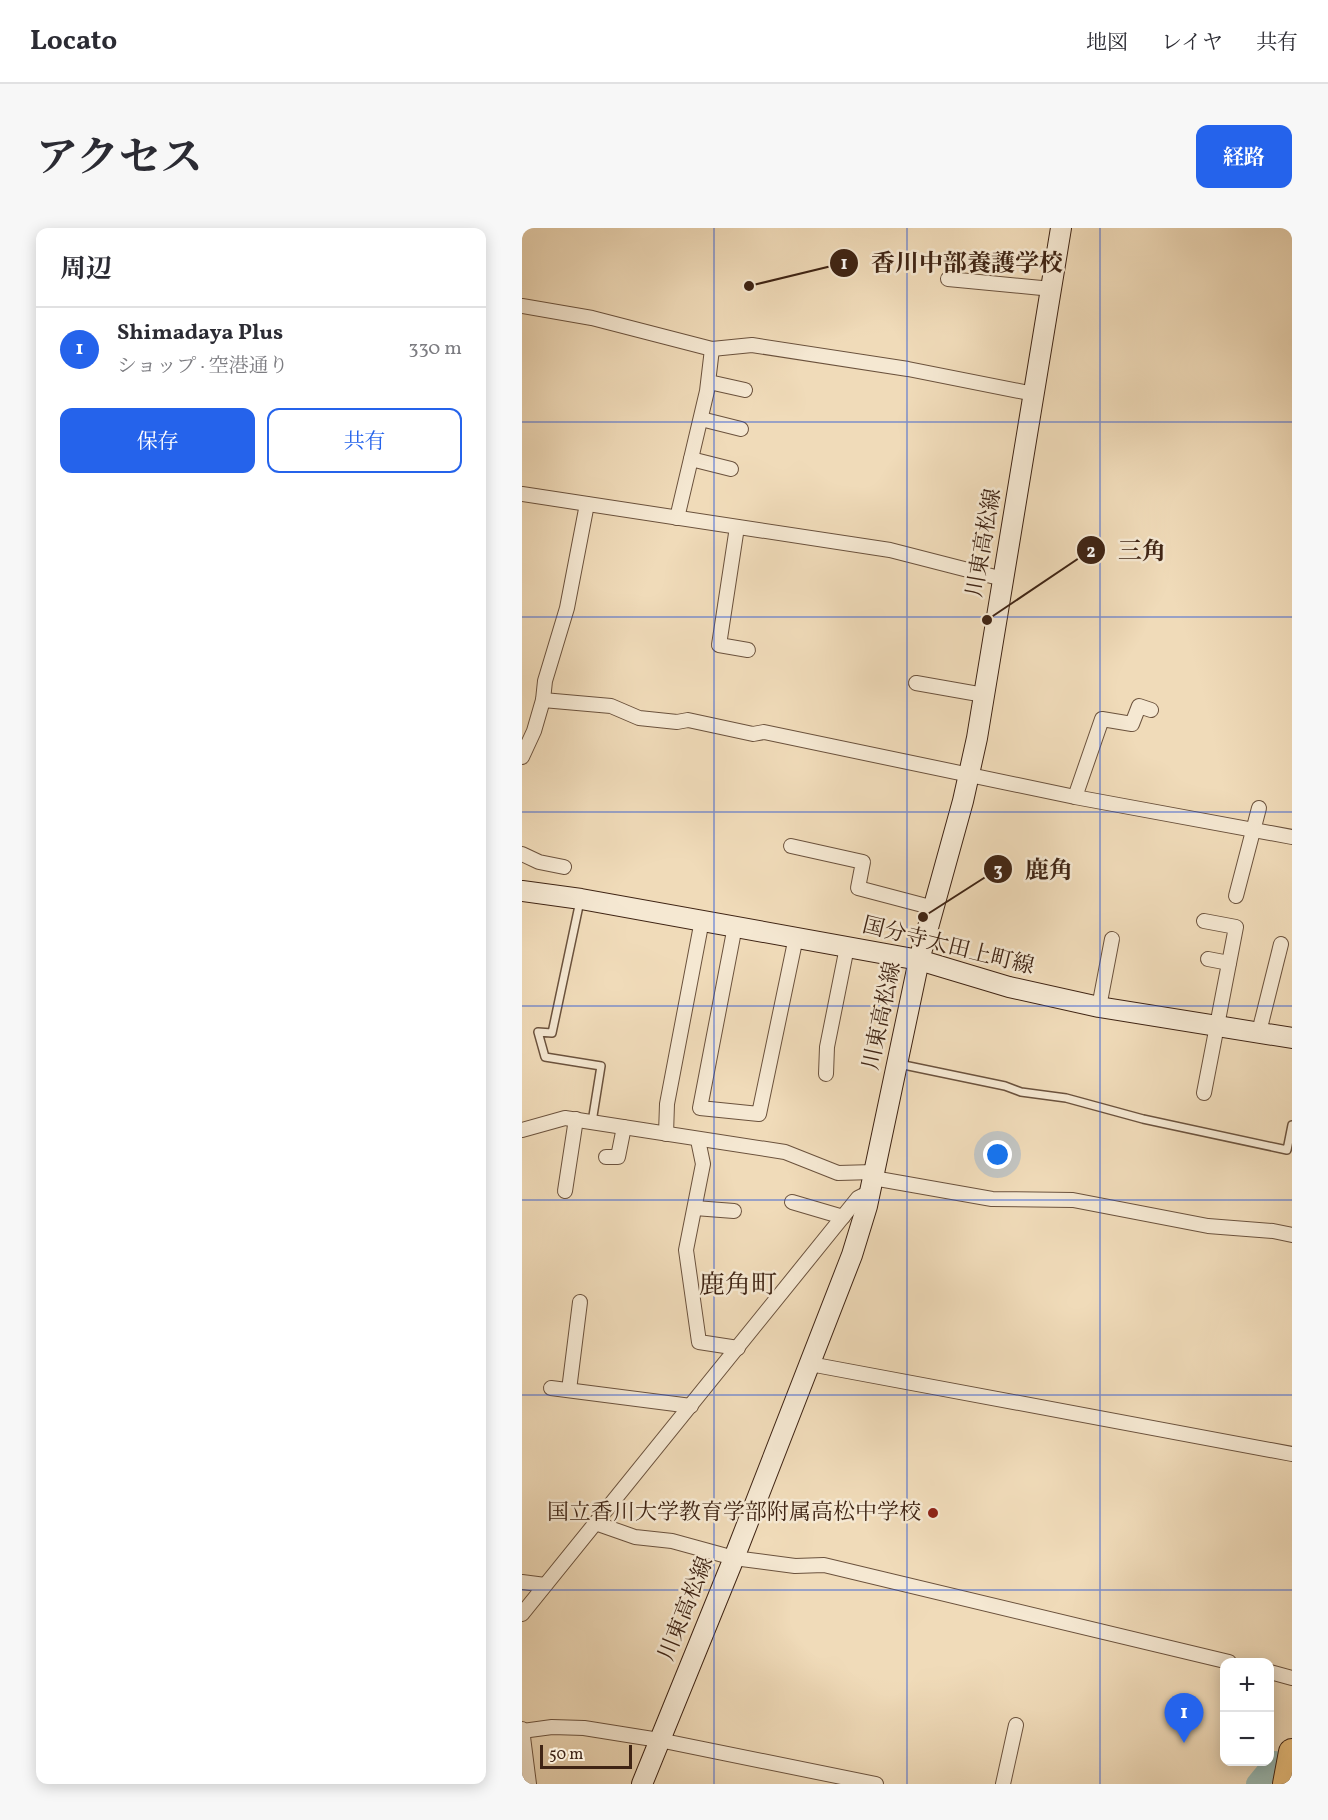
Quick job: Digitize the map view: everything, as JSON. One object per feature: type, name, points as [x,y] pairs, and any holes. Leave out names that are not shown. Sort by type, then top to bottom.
[{"type":"highway","points":[[1286,1784],[1292,1752]]},
{"type":"main road","name":"川東高松線","points":[[642,1784],[734,1558],[852,1255],[872,1181],[919,960],[969,776],[1061,228]]},
{"type":"main road","name":"国分寺太田上町線","points":[[522,891],[581,898],[919,960],[1009,987],[1099,1006],[1292,1038]]},
{"type":"street","points":[[948,279],[1052,289]]},
{"type":"street","points":[[522,306],[592,318],[712,349],[752,345],[908,369],[1034,394]]},
{"type":"street","points":[[677,518],[709,382],[712,349]]},
{"type":"street","points":[[709,382],[745,390]]},
{"type":"street","points":[[701,419],[741,429]]},
{"type":"street","points":[[691,459],[731,469]]},
{"type":"street","points":[[522,494],[890,550],[1003,579]]},
{"type":"street","points":[[522,757],[534,731],[543,700],[545,681],[567,608],[587,504]]},
{"type":"street","points":[[737,527],[719,645],[748,650]]},
{"type":"street","points":[[916,683],[984,695]]},
{"type":"street","points":[[543,700],[611,706],[639,718],[677,722],[688,720],[753,734],[764,732],[969,776],[1292,837]]},
{"type":"street","points":[[1075,797],[1102,719],[1132,724],[1139,706],[1151,710]]},
{"type":"street","points":[[1236,896],[1259,808]]},
{"type":"street","points":[[791,846],[863,862],[858,888],[934,908]]},
{"type":"street","points":[[522,854],[539,862],[564,867]]},
{"type":"street","points":[[666,1134],[667,1104],[702,920]]},
{"type":"street","points":[[1204,921],[1236,927],[1204,1093]]},
{"type":"street","points":[[735,926],[700,1108],[759,1114],[796,937]]},
{"type":"street","points":[[1099,1006],[1112,939]]},
{"type":"street","points":[[1259,1032],[1281,944]]},
{"type":"street","points":[[826,1074],[827,1047],[847,947]]},
{"type":"street","points":[[1208,959],[1229,963]]},
{"type":"street","points":[[565,1191],[576,1119]]},
{"type":"street","points":[[522,1130],[551,1120],[576,1119],[785,1152],[838,1173],[872,1181],[992,1199],[1073,1200],[1208,1226],[1273,1231],[1292,1235]]},
{"type":"street","points":[[606,1157],[618,1157],[624,1127]]},
{"type":"street","points":[[698,1140],[703,1164],[686,1250],[699,1342],[738,1348]]},
{"type":"street","points":[[522,1614],[872,1181]]},
{"type":"street","points":[[792,1202],[843,1217]]},
{"type":"street","points":[[695,1208],[734,1210]]},
{"type":"street","points":[[568,1390],[580,1302]]},
{"type":"street","points":[[810,1364],[1292,1454]]},
{"type":"street","points":[[551,1388],[691,1406]]},
{"type":"street","points":[[595,1523],[635,1537],[672,1541],[734,1558],[795,1566],[824,1565],[1220,1660]]},
{"type":"street","points":[[522,1582],[545,1585]]},
{"type":"street","points":[[1274,1673],[1292,1678]]},
{"type":"street","points":[[1003,1784],[1016,1725]]},
{"type":"street","points":[[529,1784],[522,1730],[552,1727],[584,1728],[659,1740],[876,1784]]},
{"type":"lane","points":[[581,898],[552,1033],[537,1032],[545,1057],[601,1066],[592,1122]]},
{"type":"lane","points":[[897,1064],[995,1084],[1021,1092],[1066,1098],[1143,1119],[1287,1150],[1292,1125]]},
{"type":"waterway","points":[[1257,1784],[1275,1762]]},
{"type":"place","name":"香川中部養護学校","points":[[749,286]]},
{"type":"place","name":"三角","points":[[987,620]]},
{"type":"place","name":"鹿角","points":[[923,917]]},
{"type":"place","name":"国立香川大学教育学部附属高松中学校","points":[[933,1513]]},
{"type":"place","name":"Shimadaya Plus","points":[[1184,1743]]},
{"type":"district","name":"鹿角町","points":[[738,1286]]}]
